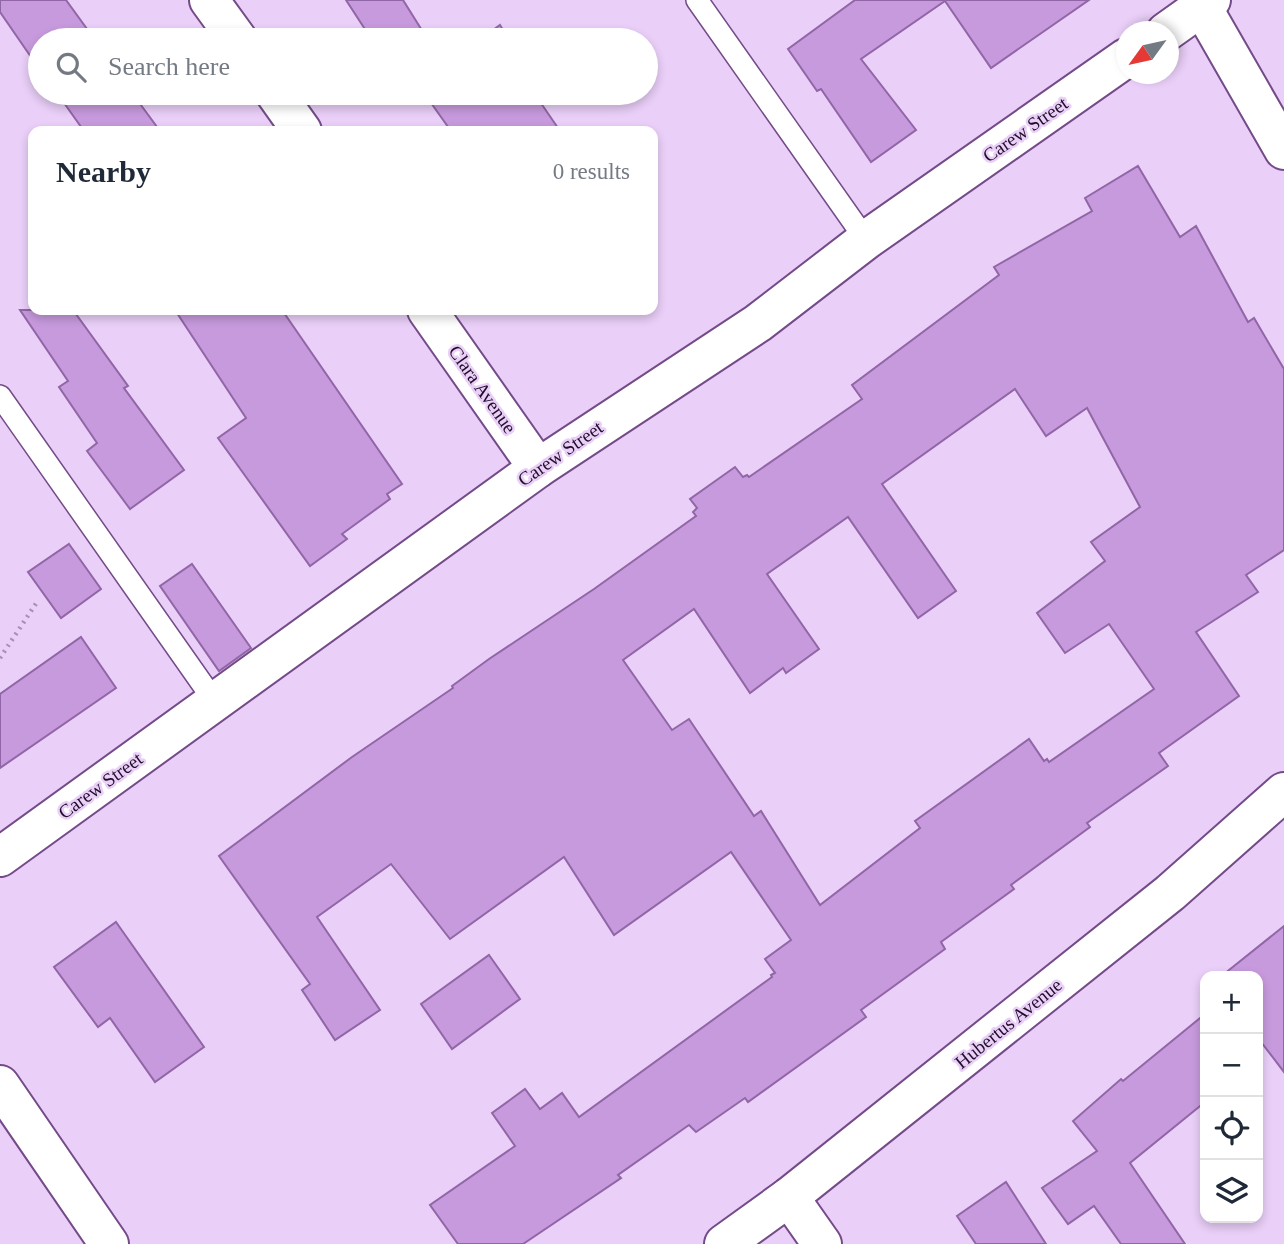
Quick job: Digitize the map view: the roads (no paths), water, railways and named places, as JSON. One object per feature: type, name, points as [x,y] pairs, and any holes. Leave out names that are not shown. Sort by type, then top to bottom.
[{"type":"street","points":[[209,0],[229,28]]},
{"type":"street","points":[[1179,22],[1204,2],[1284,150]]},
{"type":"street","name":"Carew Street","points":[[0,857],[538,468],[758,323],[866,240],[1116,65]]},
{"type":"street","points":[[284,105],[298,126]]},
{"type":"street","name":"Clara Avenue","points":[[431,315],[538,468]]},
{"type":"street","name":"Hubertus Avenue","points":[[724,1244],[789,1197],[1170,893],[1284,792]]},
{"type":"street","points":[[0,1085],[108,1244]]},
{"type":"street","points":[[789,1197],[821,1244]]},
{"type":"lane","points":[[697,0],[866,240]]},
{"type":"lane","points":[[0,396],[215,702]]}]
